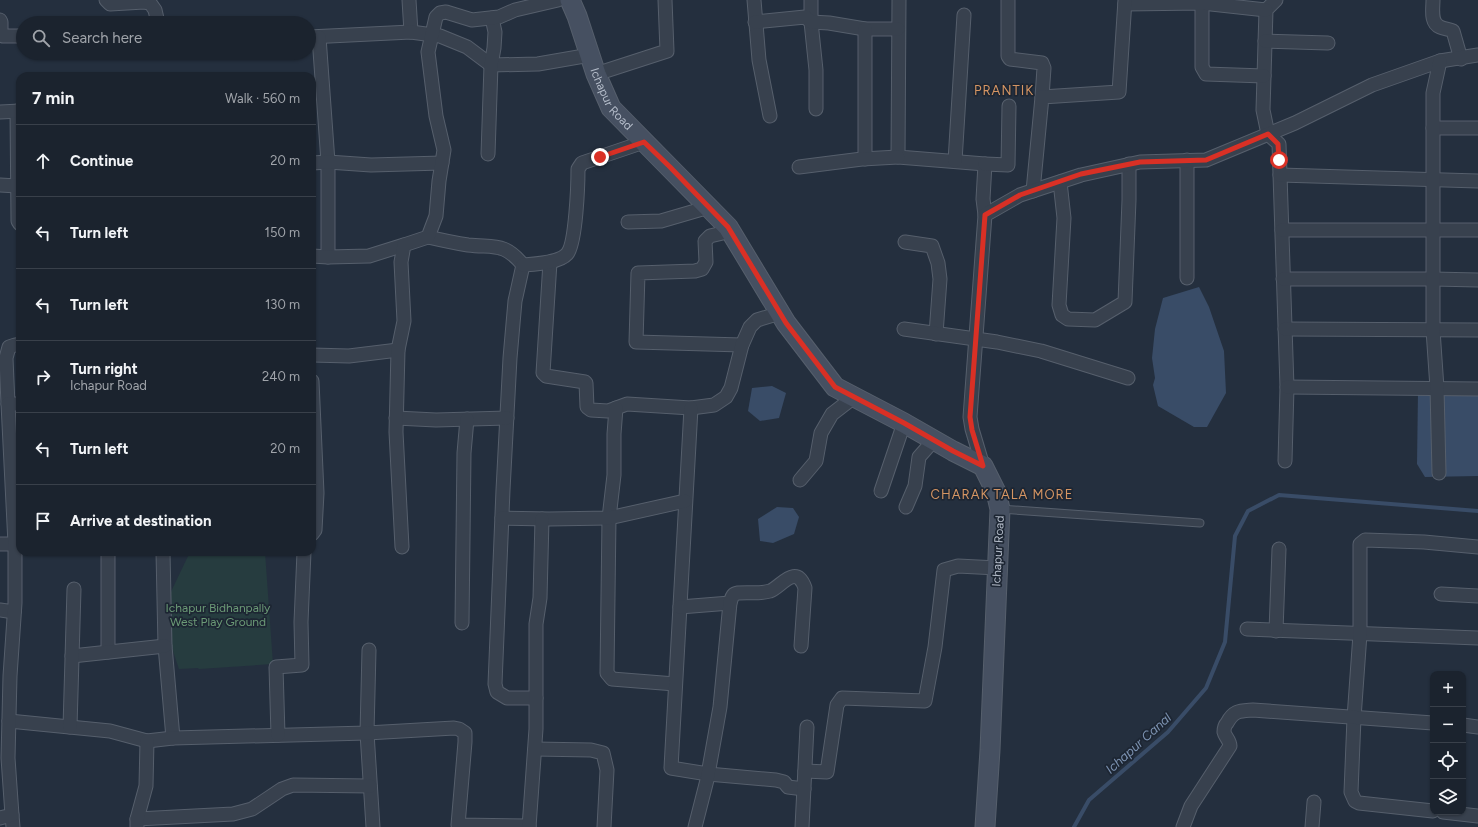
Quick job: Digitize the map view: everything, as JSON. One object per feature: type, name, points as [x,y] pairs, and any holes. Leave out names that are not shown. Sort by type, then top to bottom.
[{"type":"street","points":[[106,0],[110,4],[150,3],[155,10],[156,16]]},
{"type":"street","points":[[409,0],[411,32]]},
{"type":"street","points":[[428,238],[436,216],[439,180],[444,150],[436,116],[428,52],[436,17],[440,13],[446,12],[472,20],[492,18],[499,17],[515,10],[558,0]]},
{"type":"street","name":"Ichapur Road","points":[[570,0],[596,74],[611,108],[731,231],[780,313],[835,387],[983,466],[996,492],[1000,509],[996,568],[990,750],[985,827]]},
{"type":"street","points":[[596,74],[667,51],[665,0]]},
{"type":"street","points":[[754,0],[759,60],[770,116]]},
{"type":"street","points":[[812,0],[811,22],[816,70],[816,109]]},
{"type":"street","points":[[898,157],[899,0]]},
{"type":"street","points":[[1008,0],[1008,56],[1010,59],[1042,63],[1044,68],[1033,191]]},
{"type":"street","points":[[1276,0],[1266,10],[1263,110],[1268,134],[1278,144],[1286,329],[1287,387],[1285,461]]},
{"type":"street","points":[[1433,0],[1434,21],[1439,27],[1453,30],[1461,58]]},
{"type":"street","points":[[1042,97],[1119,92],[1125,2],[1202,3],[1266,10]]},
{"type":"street","points":[[1202,3],[1202,68],[1204,72],[1206,74],[1264,76]]},
{"type":"street","points":[[956,161],[964,15]]},
{"type":"street","points":[[755,22],[805,17],[811,22],[829,23],[865,29],[898,29]]},
{"type":"street","points":[[488,154],[491,65],[495,32],[492,18]]},
{"type":"street","points":[[0,20],[1,33],[3,36],[16,36]]},
{"type":"street","points":[[865,29],[865,159]]},
{"type":"street","points":[[316,37],[411,32],[440,36],[468,47],[491,65],[538,64],[590,55]]},
{"type":"street","points":[[1265,41],[1328,43]]},
{"type":"street","points":[[985,215],[1020,195],[1081,174],[1140,162],[1206,160],[1295,123],[1372,85],[1440,62],[1478,55]]},
{"type":"street","points":[[315,60],[316,72]]},
{"type":"street","points":[[1439,473],[1437,388],[1433,330],[1433,93],[1440,62]]},
{"type":"street","points":[[316,76],[318,116],[328,162],[328,257]]},
{"type":"street","points":[[799,167],[865,159],[898,157],[1008,165],[1009,106]]},
{"type":"street","points":[[0,112],[16,111]]},
{"type":"street","points":[[1433,128],[1478,128]]},
{"type":"street","points":[[523,265],[550,262],[566,255],[571,247],[578,185],[578,169],[580,166],[585,162],[644,142]]},
{"type":"street","points":[[1187,160],[1187,278]]},
{"type":"street","points":[[316,163],[328,162],[371,165],[442,162]]},
{"type":"street","points":[[983,466],[972,430],[970,417],[985,215],[983,199],[985,164]]},
{"type":"street","points":[[1060,182],[1064,218],[1059,305],[1062,315],[1068,319],[1095,320],[1125,302],[1129,200],[1128,164]]},
{"type":"street","points":[[1280,176],[1478,181]]},
{"type":"street","points":[[0,185],[16,186]]},
{"type":"street","points":[[628,222],[661,221],[708,207]]},
{"type":"street","points":[[1282,230],[1478,230]]},
{"type":"street","points":[[731,231],[710,236],[705,241],[706,262],[702,269],[695,271],[638,273],[636,342],[742,345]]},
{"type":"street","points":[[316,256],[369,256],[428,238],[468,245],[498,246],[514,254],[523,265]]},
{"type":"street","points":[[904,242],[932,246],[938,263],[940,279],[936,334]]},
{"type":"street","points":[[402,548],[396,418],[398,350],[404,321],[401,262],[404,245]]},
{"type":"street","points":[[550,262],[544,374],[546,376],[585,382],[587,407],[591,410],[608,411],[627,404],[691,408],[714,405],[726,397],[731,388],[742,345],[750,327],[754,322],[780,313]]},
{"type":"street","points":[[523,265],[515,301],[507,418],[495,684],[497,692],[507,698],[536,698]]},
{"type":"street","points":[[1283,279],[1478,280]]},
{"type":"street","points":[[904,329],[997,342],[1041,351],[1128,378]]},
{"type":"street","points":[[1286,329],[1478,330]]},
{"type":"street","points":[[16,345],[9,348],[6,358],[14,404],[16,474]]},
{"type":"street","points":[[316,355],[349,356],[398,350]]},
{"type":"street","points":[[1287,387],[1478,389]]},
{"type":"street","points":[[800,480],[816,461],[821,433],[832,414],[854,397]]},
{"type":"street","points":[[616,408],[614,434],[614,475],[609,518],[607,675],[612,679],[675,684]]},
{"type":"street","points":[[691,408],[671,768],[708,774],[776,780],[784,782],[788,787],[804,789]]},
{"type":"street","points":[[396,418],[436,420],[507,418]]},
{"type":"street","points":[[462,623],[464,454],[467,419]]},
{"type":"street","points":[[881,491],[904,423]]},
{"type":"street","points":[[906,507],[915,486],[919,457],[934,440]]},
{"type":"street","points":[[502,518],[609,518],[685,501]]},
{"type":"street","points":[[9,721],[110,731],[148,741],[173,738],[460,729],[465,733],[466,742],[457,826],[529,826],[535,749],[536,624],[540,598],[542,519]]},
{"type":"street","points":[[1430,811],[1359,803],[1355,801],[1351,792],[1354,718],[1360,634],[1360,544],[1365,540],[1424,542],[1478,547]]},
{"type":"street","points":[[0,544],[16,544]]},
{"type":"street","points":[[1276,631],[1279,549]]},
{"type":"street","points":[[8,820],[4,758],[9,721],[6,652],[14,612],[17,556]]},
{"type":"street","points":[[108,556],[108,652]]},
{"type":"street","points":[[163,556],[165,646],[173,738]]},
{"type":"street","points":[[278,735],[276,667],[302,665],[301,622],[304,556]]},
{"type":"street","points":[[805,771],[827,772],[837,705],[842,698],[925,701],[935,648],[944,570],[958,566],[996,568]]},
{"type":"street","points":[[695,827],[708,774],[720,707],[730,602],[734,594],[769,592],[787,579],[796,577],[800,579],[805,588],[801,646]]},
{"type":"street","points":[[70,727],[74,589]]},
{"type":"street","points":[[1441,594],[1478,596]]},
{"type":"street","points":[[680,607],[730,602]]},
{"type":"street","points":[[0,610],[14,612]]},
{"type":"street","points":[[1248,629],[1478,638]]},
{"type":"street","points":[[72,656],[165,646]]},
{"type":"street","points":[[369,650],[367,733],[373,827]]},
{"type":"street","points":[[1183,827],[1191,806],[1230,746],[1224,733],[1224,728],[1230,716],[1234,713],[1253,710],[1430,723]]},
{"type":"street","points":[[1466,725],[1478,727]]},
{"type":"street","points":[[802,827],[807,727]]},
{"type":"street","points":[[148,741],[146,786],[137,823],[234,821],[282,789],[293,785],[370,786]]},
{"type":"street","points":[[535,749],[591,750],[603,753],[607,770],[604,827]]},
{"type":"street","points":[[1312,827],[1314,802]]},
{"type":"street","points":[[1466,815],[1478,816]]},
{"type":"lane","points":[[1000,509],[1200,523]]},
{"type":"green space","name":"Ichapur Bidhanpally West Play Ground","points":[[188,556],[265,556],[273,664],[179,669],[171,645],[168,598]]},
{"type":"water","points":[[1199,287],[1209,307],[1224,351],[1226,393],[1207,427],[1194,427],[1158,406],[1153,385],[1155,378],[1152,358],[1155,329],[1163,298]]},
{"type":"water","points":[[772,386],[786,393],[779,418],[760,421],[748,411],[752,388]]},
{"type":"water","points":[[1418,392],[1478,395],[1478,476],[1425,477],[1417,464]]},
{"type":"water","points":[[777,507],[793,508],[799,517],[794,534],[773,543],[760,541],[758,519]]},
{"type":"waterway","name":"Ichapur Canal","points":[[1074,827],[1089,800],[1168,732],[1206,688],[1225,642],[1235,536],[1248,511],[1279,495],[1478,511]]},
{"type":"district","name":"PRANTIK","points":[[1004,90]]},
{"type":"district","name":"CHARAK TALA MORE","points":[[1002,494]]},
{"type":"route","points":[[600,157],[644,142],[728,227],[786,323],[835,387],[983,466],[972,430],[970,417],[985,215],[1020,195],[1081,174],[1140,162],[1206,160],[1268,134],[1278,144],[1279,160]]}]
